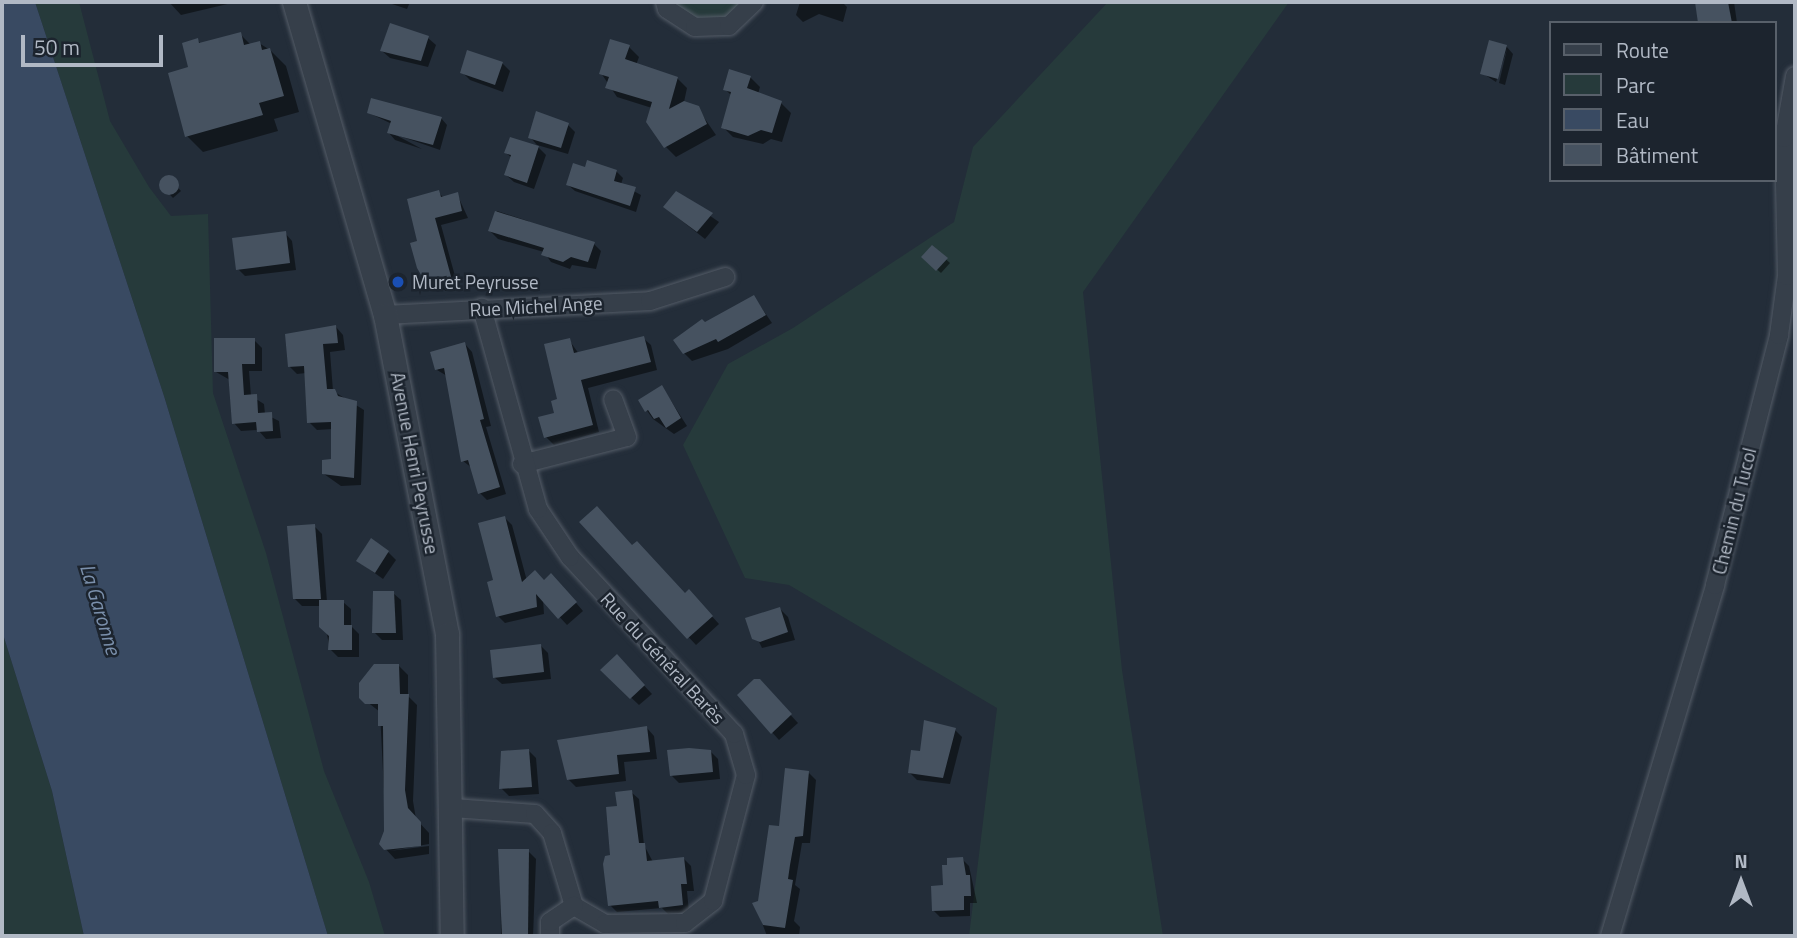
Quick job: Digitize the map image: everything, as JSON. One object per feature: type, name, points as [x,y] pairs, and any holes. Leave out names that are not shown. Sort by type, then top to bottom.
[{"type":"street","name":"Avenue Henri Peyrusse","points":[[294,2],[385,315],[447,634],[453,808],[452,936]]},
{"type":"street","points":[[665,2],[667,9],[695,27],[729,26],[754,2]]},
{"type":"street","name":"Chemin du Tucol","points":[[1610,936],[1715,585],[1779,335],[1787,276],[1784,138],[1795,76]]},
{"type":"street","name":"Rue Michel Ange","points":[[385,315],[650,301],[725,277]]},
{"type":"street","name":"Rue du Général Barès","points":[[482,308],[523,464],[538,509],[570,558],[734,734],[746,775],[713,901],[685,923],[606,924],[574,906]]},
{"type":"street","points":[[523,464],[627,437],[613,399]]},
{"type":"street","points":[[453,808],[535,814],[552,833],[574,906],[550,922],[550,936]]},
{"type":"green space","points":[[35,2],[79,2],[110,121],[149,187],[171,216],[208,214],[213,393],[266,553],[324,771],[369,882],[385,936],[328,936],[164,396]]},
{"type":"green space","points":[[673,2],[749,2],[740,14],[713,25],[685,17]]},
{"type":"green space","points":[[1108,2],[1289,2],[1083,292],[1122,670],[1163,936],[969,936],[997,708],[789,585],[745,578],[683,445],[728,364],[793,328],[954,222],[973,147]]},
{"type":"green space","points":[[2,631],[52,791],[84,936],[2,936]]},
{"type":"water","name":"La Garonne","points":[[2,2],[35,2],[164,396],[328,936],[84,936],[52,791],[2,631]]},
{"type":"building","points":[[1695,2],[1728,2],[1732,21],[1698,21]]},
{"type":"building","points":[[390,23],[429,36],[421,61],[380,51]]},
{"type":"building","points":[[241,32],[244,45],[260,41],[262,50],[270,48],[284,96],[259,103],[263,115],[185,137],[168,73],[188,67],[182,43],[198,38],[199,43]]},
{"type":"building","points":[[610,39],[630,45],[625,59],[678,77],[669,109],[684,101],[699,106],[707,124],[664,148],[646,122],[652,102],[605,88],[609,77],[599,74]]},
{"type":"building","points":[[1489,40],[1507,45],[1498,79],[1480,74]]},
{"type":"building","points":[[467,50],[503,62],[495,85],[460,73]]},
{"type":"building","points":[[729,69],[751,76],[747,88],[782,101],[772,133],[761,130],[748,136],[721,128],[731,92],[723,90]]},
{"type":"building","points":[[371,98],[442,117],[433,145],[387,133],[391,121],[367,113]]},
{"type":"building","points":[[536,111],[569,123],[561,148],[528,138]]},
{"type":"building","points":[[510,137],[539,146],[527,183],[504,175],[511,155],[504,153]]},
{"type":"building","points":[[587,160],[617,170],[614,181],[636,187],[630,206],[566,185],[573,163],[585,167]]},
{"type":"building","points":[[165,175],[173,175],[179,185],[173,195],[165,195],[159,189],[159,181]]},
{"type":"building","points":[[439,190],[441,197],[458,192],[462,211],[435,218],[452,280],[437,284],[435,277],[424,280],[417,268],[410,243],[417,241],[407,199]]},
{"type":"building","points":[[676,191],[713,213],[697,232],[663,207]]},
{"type":"building","points":[[495,211],[595,242],[588,262],[571,257],[563,262],[541,255],[544,248],[488,231]]},
{"type":"building","points":[[286,231],[290,263],[236,270],[232,238]]},
{"type":"building","points":[[932,245],[948,258],[936,271],[921,257]]},
{"type":"building","points":[[754,295],[766,315],[718,342],[716,339],[683,354],[673,340],[702,319],[705,322]]},
{"type":"building","points":[[336,325],[338,343],[323,344],[327,389],[335,389],[338,396],[357,401],[354,478],[322,474],[322,460],[331,459],[331,422],[307,423],[304,366],[288,367],[285,334]]},
{"type":"building","points":[[644,336],[651,362],[581,380],[593,425],[544,438],[538,417],[554,413],[551,401],[557,399],[544,344],[570,338],[574,353]]},
{"type":"building","points":[[214,338],[255,338],[255,364],[242,364],[244,395],[257,394],[258,413],[272,412],[273,431],[257,432],[256,422],[232,424],[228,372],[214,372]]},
{"type":"building","points":[[465,342],[484,419],[480,420],[500,487],[478,494],[468,460],[461,462],[444,368],[435,370],[430,352]]},
{"type":"building","points":[[662,385],[681,418],[666,428],[659,417],[654,419],[648,410],[645,412],[638,400]]},
{"type":"building","points":[[597,506],[632,545],[637,541],[685,593],[689,589],[713,616],[687,639],[579,522]]},
{"type":"building","points":[[505,516],[522,582],[535,570],[544,580],[551,573],[577,602],[558,619],[536,594],[537,607],[496,617],[487,582],[493,580],[478,523]]},
{"type":"building","points":[[315,524],[321,599],[293,599],[287,526]]},
{"type":"building","points":[[371,538],[389,551],[375,573],[356,561]]},
{"type":"building","points":[[373,591],[394,591],[396,633],[372,633]]},
{"type":"building","points":[[319,600],[344,600],[344,625],[352,625],[352,650],[328,650],[329,636],[319,627]]},
{"type":"building","points":[[780,607],[788,632],[760,642],[752,639],[745,618]]},
{"type":"building","points":[[541,644],[544,672],[493,678],[490,650]]},
{"type":"building","points":[[617,654],[645,685],[630,699],[600,670]]},
{"type":"building","points":[[374,664],[399,664],[400,694],[409,694],[405,790],[408,808],[421,822],[421,846],[384,850],[379,844],[384,831],[383,726],[378,726],[378,704],[365,704],[359,698],[359,683]]},
{"type":"building","points":[[754,679],[760,679],[792,714],[771,734],[737,695]]},
{"type":"building","points":[[924,720],[956,728],[943,778],[908,773],[911,750],[920,751]]},
{"type":"building","points":[[647,726],[650,752],[617,755],[619,774],[567,780],[557,740]]},
{"type":"building","points":[[529,749],[532,787],[499,789],[501,751]]},
{"type":"building","points":[[667,750],[711,750],[713,772],[670,776]]},
{"type":"building","points":[[785,768],[809,771],[803,836],[795,837],[790,865],[788,879],[793,880],[785,928],[763,925],[752,903],[758,901],[769,825],[779,826]]},
{"type":"building","points":[[632,790],[639,843],[645,843],[647,861],[684,857],[687,884],[681,884],[683,905],[659,908],[658,901],[608,906],[603,864],[605,856],[610,855],[606,807],[617,806],[615,792]]},
{"type":"building","points":[[498,849],[529,849],[528,936],[502,936]]},
{"type":"building","points":[[963,857],[966,875],[970,875],[971,896],[964,896],[964,910],[932,911],[931,886],[943,885],[942,865],[947,865],[947,858]]},
{"type":"place","name":"Muret Peyrusse","points":[[398,282]]}]
